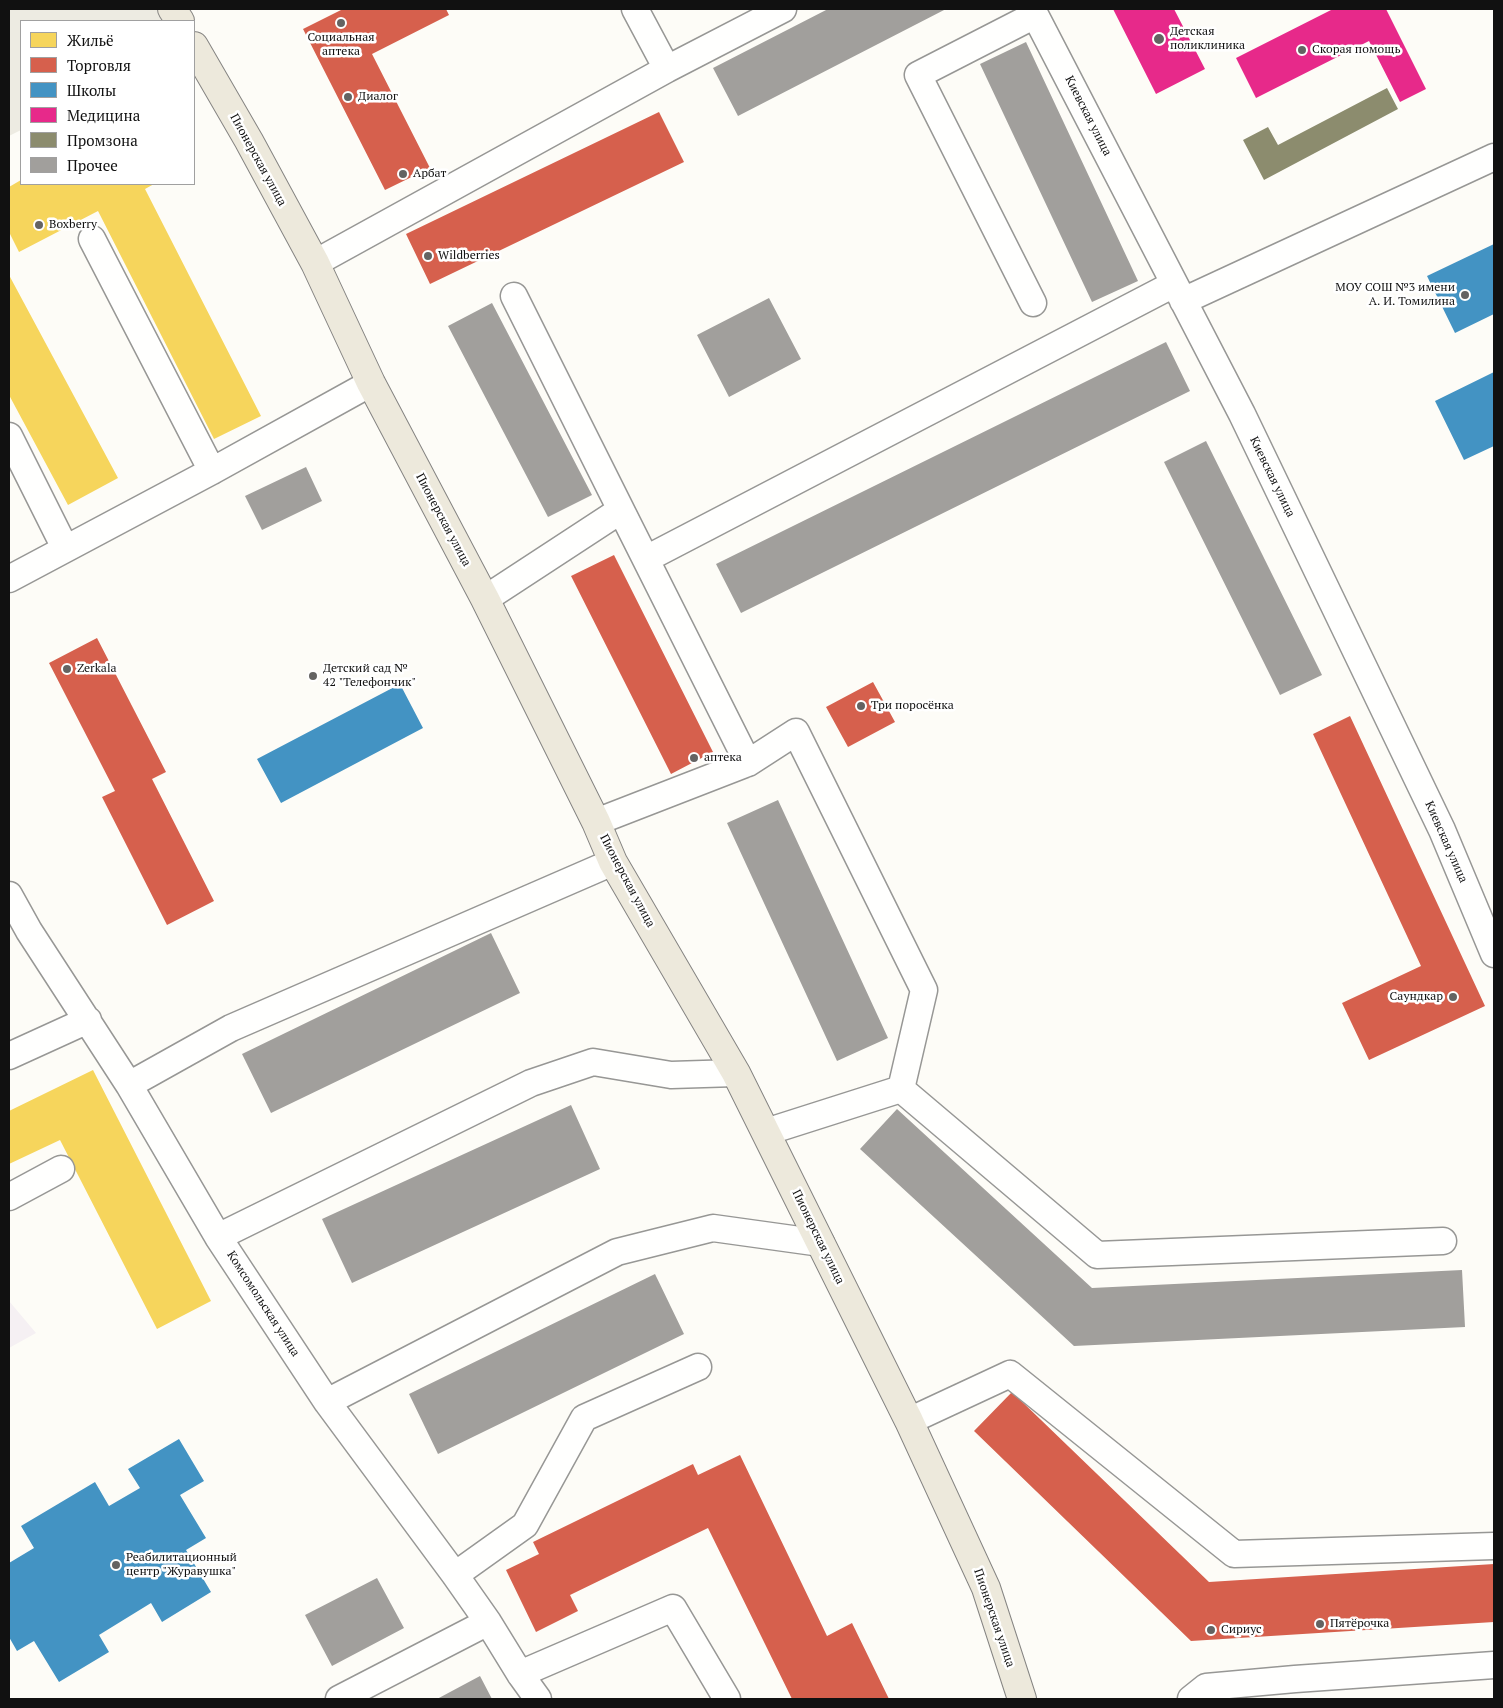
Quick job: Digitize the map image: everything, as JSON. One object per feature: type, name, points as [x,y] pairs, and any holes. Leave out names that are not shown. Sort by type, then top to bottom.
[{"type":"main road","points":[[172,9],[179,20]]},
{"type":"main road","name":"Пионерская улица","points":[[195,48],[315,263],[371,383],[485,599],[596,822],[613,862],[736,1073],[766,1132],[909,1421],[986,1588],[1022,1699]]},
{"type":"street","points":[[635,9],[667,68]]},
{"type":"street","points":[[315,263],[667,68],[783,9]]},
{"type":"street","points":[[1033,12],[918,75],[1033,303]]},
{"type":"street","name":"Киевская улица","points":[[1033,12],[1242,414],[1442,830],[1494,954]]},
{"type":"street","points":[[646,559],[1179,292],[1494,157]]},
{"type":"street","points":[[92,240],[212,471]]},
{"type":"street","points":[[514,296],[748,763]]},
{"type":"street","points":[[9,578],[212,471],[371,383]]},
{"type":"street","points":[[9,436],[65,548]]},
{"type":"street","points":[[485,599],[621,510]]},
{"type":"street","points":[[596,822],[748,763],[796,732],[924,990],[901,1089]]},
{"type":"street","points":[[129,1085],[231,1028],[613,862]]},
{"type":"street","name":"Комсомольская улица","points":[[9,896],[29,931],[129,1085],[218,1237],[327,1402],[455,1575],[538,1699]]},
{"type":"street","points":[[9,1056],[88,1020]]},
{"type":"street","points":[[218,1237],[531,1083],[593,1062],[671,1075],[736,1073]]},
{"type":"street","points":[[766,1132],[901,1089]]},
{"type":"street","points":[[901,1089],[1097,1255],[1444,1241]]},
{"type":"street","points":[[9,1197],[61,1169]]},
{"type":"street","points":[[327,1402],[617,1252],[713,1228],[821,1243]]},
{"type":"street","points":[[455,1575],[525,1525],[584,1418],[698,1367]]},
{"type":"street","points":[[909,1421],[1010,1374],[1234,1554],[1494,1546]]},
{"type":"street","points":[[520,1674],[673,1608],[727,1699]]},
{"type":"street","points":[[339,1699],[488,1622]]},
{"type":"street","points":[[1191,1699],[1206,1687],[1494,1665]]},
{"type":"street","points":[[1295,1679],[1311,1699]]},
{"type":"shaded area","points":[[9,9],[160,9],[166,20],[20,20],[20,130],[9,136]]},
{"type":"shaded area","points":[[9,1301],[36,1333],[9,1348]]},
{"type":"building: Жильё","points":[[20,181],[20,185],[152,185],[145,189],[261,416],[214,439],[98,211],[19,252],[9,232],[9,187]]},
{"type":"building: Жильё","points":[[9,275],[118,478],[68,505],[9,395]]},
{"type":"building: Жильё","points":[[93,1070],[211,1301],[157,1329],[60,1140],[9,1164],[9,1111]]},
{"type":"building: Торговля","points":[[343,9],[446,9],[449,15],[372,54],[430,168],[385,190],[303,29]]},
{"type":"building: Торговля","points":[[659,112],[684,162],[430,284],[406,234]]},
{"type":"building: Торговля","points":[[614,555],[713,752],[671,774],[571,576]]},
{"type":"building: Торговля","points":[[97,638],[166,772],[152,779],[214,901],[167,925],[102,797],[115,791],[49,663]]},
{"type":"building: Торговля","points":[[873,682],[895,722],[848,747],[826,707]]},
{"type":"building: Торговля","points":[[1350,716],[1485,1006],[1369,1060],[1342,1003],[1421,966],[1313,734]]},
{"type":"building: Торговля","points":[[1012,1392],[1209,1582],[1494,1564],[1494,1622],[1191,1641],[974,1431]]},
{"type":"building: Торговля","points":[[740,1455],[827,1636],[852,1623],[889,1699],[792,1699],[708,1528],[570,1595],[578,1611],[536,1632],[506,1570],[539,1554],[533,1542],[693,1464],[698,1475]]},
{"type":"building: Школы","name":"МОУ СОШ №3 имени А. И. Томилина","points":[[1494,244],[1494,314],[1455,333],[1427,276]]},
{"type":"building: Школы","points":[[1494,372],[1494,446],[1464,460],[1435,401]]},
{"type":"building: Школы","points":[[400,684],[423,728],[281,803],[257,759]]},
{"type":"building: Школы","points":[[179,1439],[204,1481],[180,1495],[206,1538],[186,1550],[211,1592],[162,1622],[151,1603],[99,1635],[109,1652],[59,1682],[34,1641],[17,1651],[9,1637],[9,1563],[34,1548],[21,1526],[95,1482],[109,1506],[140,1488],[128,1469]]},
{"type":"building: Медицина","name":"Детская поликлиника","points":[[1113,9],[1174,9],[1205,69],[1156,94]]},
{"type":"building: Медицина","name":"Скорая помощь","points":[[1333,9],[1386,9],[1426,89],[1400,102],[1369,41],[1256,98],[1236,58]]},
{"type":"building: Промзона","points":[[1387,88],[1398,109],[1264,180],[1243,140],[1268,127],[1278,145]]},
{"type":"building: Прочее","points":[[828,9],[946,9],[738,116],[713,68]]},
{"type":"building: Прочее","points":[[1026,42],[1138,281],[1092,302],[980,64]]},
{"type":"building: Прочее","points":[[769,298],[801,359],[729,397],[697,335]]},
{"type":"building: Прочее","points":[[492,303],[592,495],[548,517],[448,326]]},
{"type":"building: Прочее","points":[[1166,342],[1190,391],[741,613],[716,564]]},
{"type":"building: Прочее","points":[[1206,441],[1322,675],[1280,695],[1164,462]]},
{"type":"building: Прочее","points":[[306,467],[322,501],[262,530],[245,496]]},
{"type":"building: Прочее","points":[[778,800],[888,1038],[837,1061],[727,823]]},
{"type":"building: Прочее","points":[[491,933],[520,993],[271,1113],[242,1054]]},
{"type":"building: Прочее","points":[[571,1105],[600,1169],[352,1283],[322,1219]]},
{"type":"building: Прочее","points":[[897,1109],[1092,1288],[1462,1270],[1465,1327],[1074,1346],[860,1149]]},
{"type":"building: Прочее","points":[[655,1274],[684,1334],[438,1454],[409,1394]]},
{"type":"building: Прочее","points":[[377,1578],[404,1628],[332,1666],[305,1615]]},
{"type":"building: Прочее","points":[[480,1676],[492,1699],[437,1699]]},
{"type":"place","name":"Социальная аптека","points":[[341,23]]},
{"type":"place","name":"Детская поликлиника","points":[[1159,39]]},
{"type":"place","name":"Скорая помощь","points":[[1302,50]]},
{"type":"place","name":"Диалог","points":[[348,97]]},
{"type":"place","name":"Арбат","points":[[403,174]]},
{"type":"place","name":"Boxberry","points":[[39,225]]},
{"type":"place","name":"Wildberries","points":[[428,256]]},
{"type":"place","name":"МОУ СОШ №3 имени А. И. Томилина","points":[[1465,295]]},
{"type":"place","name":"Zerkala","points":[[67,669]]},
{"type":"place","name":"Детский сад № 42 \"Телефончик\"","points":[[313,676]]},
{"type":"place","name":"Три поросёнка","points":[[861,706]]},
{"type":"place","name":"аптека","points":[[694,758]]},
{"type":"place","name":"Саундкар","points":[[1453,997]]},
{"type":"place","name":"Реабилитационный центр \"Журавушка\"","points":[[116,1565]]},
{"type":"place","name":"Пятёрочка","points":[[1320,1624]]},
{"type":"place","name":"Сириус","points":[[1211,1630]]}]
